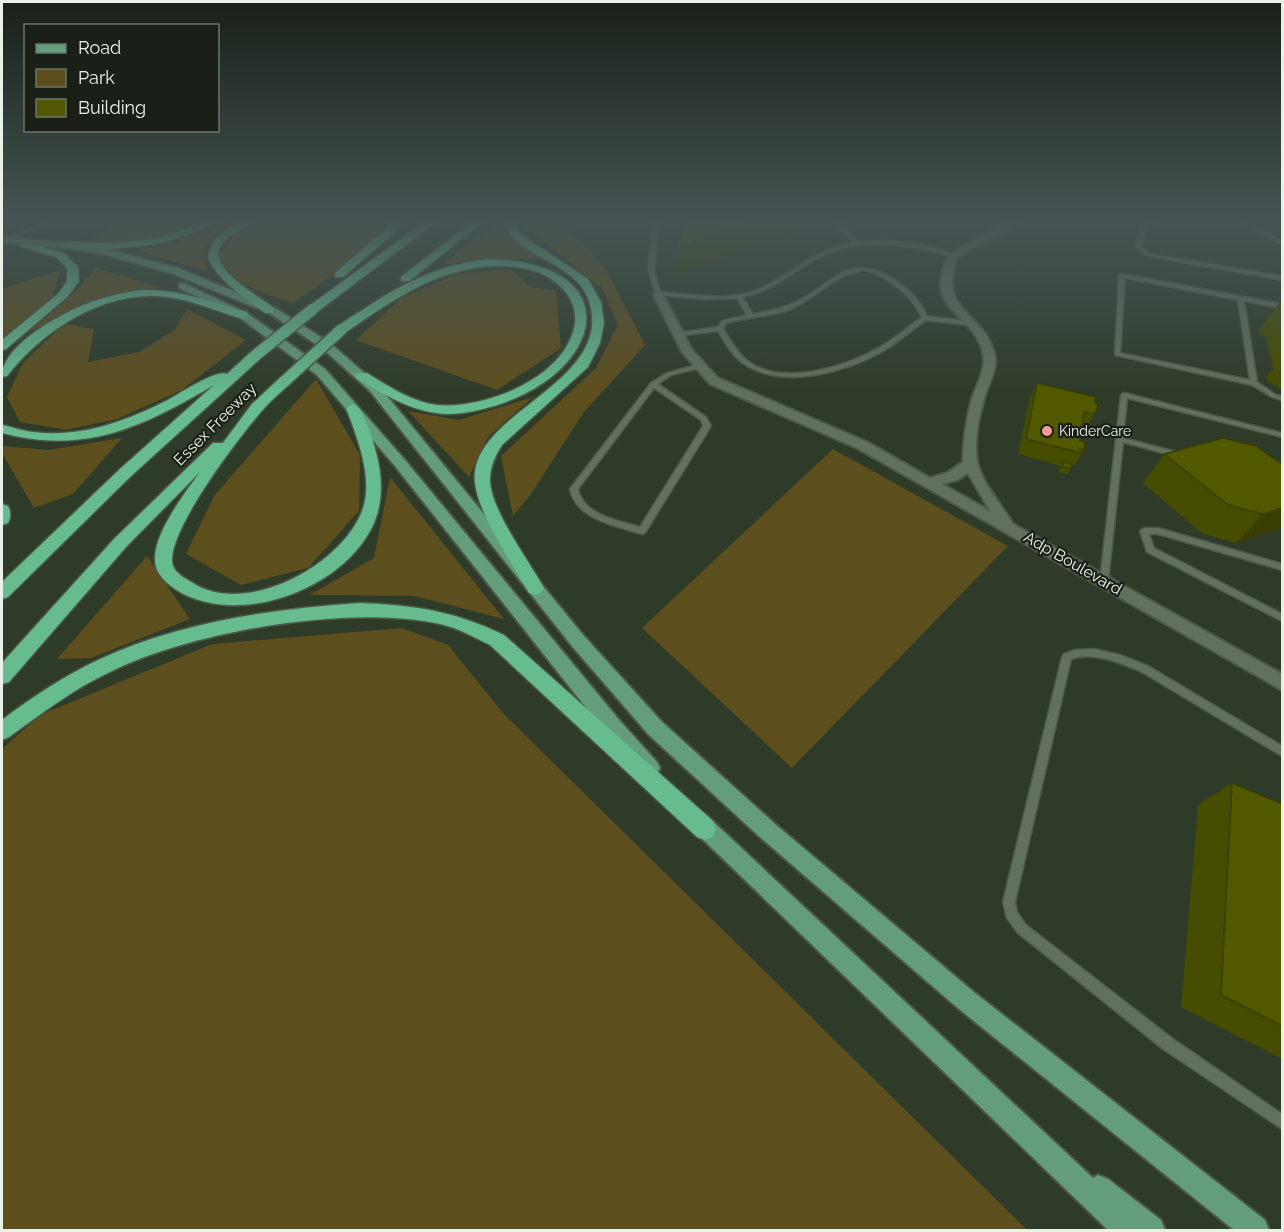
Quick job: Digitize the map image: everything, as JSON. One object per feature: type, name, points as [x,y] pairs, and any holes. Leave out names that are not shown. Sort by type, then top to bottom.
[{"type":"highway","points":[[2,346],[63,295],[73,280]]},
{"type":"highway","points":[[229,280],[269,310]]},
{"type":"highway","points":[[309,307],[337,280]]},
{"type":"highway","name":"Essex Freeway","points":[[2,592],[126,473],[309,307],[347,280]]},
{"type":"highway","name":"Essex Freeway","points":[[2,675],[120,543],[264,400],[342,329],[404,280]]},
{"type":"highway","points":[[342,329],[421,280]]},
{"type":"highway","points":[[362,376],[395,395],[430,408],[463,410],[487,405],[529,387],[561,362],[579,334],[581,321],[574,295],[558,280]]},
{"type":"highway","points":[[535,588],[486,502],[482,480],[486,459],[496,442],[583,364],[591,352],[599,327],[598,311],[591,291],[583,280]]},
{"type":"highway","points":[[2,373],[27,345],[44,332],[81,310],[110,300],[164,293],[243,315]]},
{"type":"highway","points":[[2,429],[18,435],[43,439],[77,437],[120,428],[157,412],[256,355]]},
{"type":"highway","points":[[264,400],[189,500],[169,536],[163,552],[166,572],[186,590],[223,599],[266,594],[306,581],[331,566],[350,547],[367,520],[373,496],[374,469],[366,440],[353,408]]},
{"type":"highway","points":[[2,510],[2,519]]},
{"type":"highway","points":[[2,731],[73,684],[120,659],[208,631],[342,611],[432,615],[462,623],[497,640],[705,829]]},
{"type":"main road","points":[[195,280],[269,310],[302,330],[362,376],[578,641],[655,728],[768,831],[967,1001],[1255,1230]]},
{"type":"main road","points":[[174,283],[243,315],[321,372],[353,408],[613,727],[705,829],[1128,1230]]},
{"type":"main road","points":[[1019,1127],[1150,1230]]},
{"type":"street","points":[[945,280],[946,292],[967,323],[983,340],[989,356],[988,370],[977,402],[970,464],[1007,526]]},
{"type":"street","name":"Adp Boulevard","points":[[658,294],[677,335],[697,367],[714,381],[751,402],[846,443],[862,445],[1282,683]]},
{"type":"street","points":[[927,483],[952,477],[970,464]]},
{"type":"lane","points":[[655,280],[658,294],[738,296],[762,290],[777,280]]},
{"type":"lane","points":[[720,329],[724,322],[789,308],[833,280]]},
{"type":"lane","points":[[892,280],[903,288],[926,318]]},
{"type":"lane","points":[[1122,280],[1118,354],[1254,383],[1274,396],[1282,398]]},
{"type":"lane","points":[[1146,280],[1282,306]]},
{"type":"lane","points":[[738,296],[751,316]]},
{"type":"lane","points":[[1241,298],[1254,383]]},
{"type":"lane","points":[[720,329],[731,347],[745,362],[765,373],[786,376],[830,369],[869,356],[926,318],[967,323]]},
{"type":"lane","points":[[677,335],[720,329]]},
{"type":"lane","points":[[653,384],[704,420],[707,426],[642,531],[590,512],[575,499],[574,489],[653,384],[669,375],[697,367]]},
{"type":"lane","points":[[1104,581],[1124,395],[1282,435]]},
{"type":"lane","points":[[1120,439],[1185,457]]},
{"type":"lane","points":[[1282,567],[1158,531],[1144,531],[1150,549],[1282,618]]},
{"type":"lane","points":[[1282,752],[1144,669],[1120,659],[1094,653],[1067,657],[1009,902],[1011,915],[1022,929],[1168,1044],[1282,1122]]},
{"type":"green space","points":[[28,280],[58,280],[52,298],[2,339],[2,289]]},
{"type":"green space","points":[[85,280],[137,280],[162,288],[124,293],[88,303],[29,332],[73,294]]},
{"type":"green space","points":[[325,280],[293,303],[261,292],[240,281]]},
{"type":"green space","points":[[442,280],[523,280],[530,287],[556,290],[561,348],[497,390],[356,340],[401,298]]},
{"type":"green space","points":[[593,280],[611,280],[645,345],[584,412],[531,494],[513,516],[501,456],[596,368],[618,325],[602,288]]},
{"type":"green space","points":[[187,309],[246,340],[182,390],[117,419],[66,430],[20,422],[7,397],[23,363],[64,324],[94,329],[88,362],[139,352],[175,330]]},
{"type":"green space","points":[[316,379],[360,455],[359,511],[308,568],[241,585],[186,554],[214,496]]},
{"type":"green space","points":[[533,397],[488,437],[469,477],[408,411],[459,420]]},
{"type":"green space","points":[[122,438],[73,494],[34,508],[2,453],[2,446],[49,450]]},
{"type":"green space","points":[[833,449],[1008,546],[792,768],[642,628]]},
{"type":"green space","points":[[390,477],[504,619],[414,596],[309,595],[374,558]]},
{"type":"green space","points":[[147,556],[190,619],[91,658],[57,659]]},
{"type":"green space","points":[[402,628],[448,645],[503,713],[1027,1230],[2,1230],[2,749],[40,715],[212,644]]},
{"type":"building","points":[[1037,383],[1096,397],[1095,403],[1098,404],[1095,414],[1084,412],[1080,441],[1085,442],[1084,450],[1080,449],[1080,453],[1026,439]]},
{"type":"building","points":[[1223,438],[1256,446],[1282,464],[1282,508],[1263,514],[1228,505],[1164,454]]},
{"type":"building","points":[[1063,462],[1072,464],[1071,469],[1062,467]]},
{"type":"building","points":[[1232,783],[1282,804],[1282,1026],[1221,995]]},
{"type":"place","name":"KinderCare","points":[[1047,431]]}]
